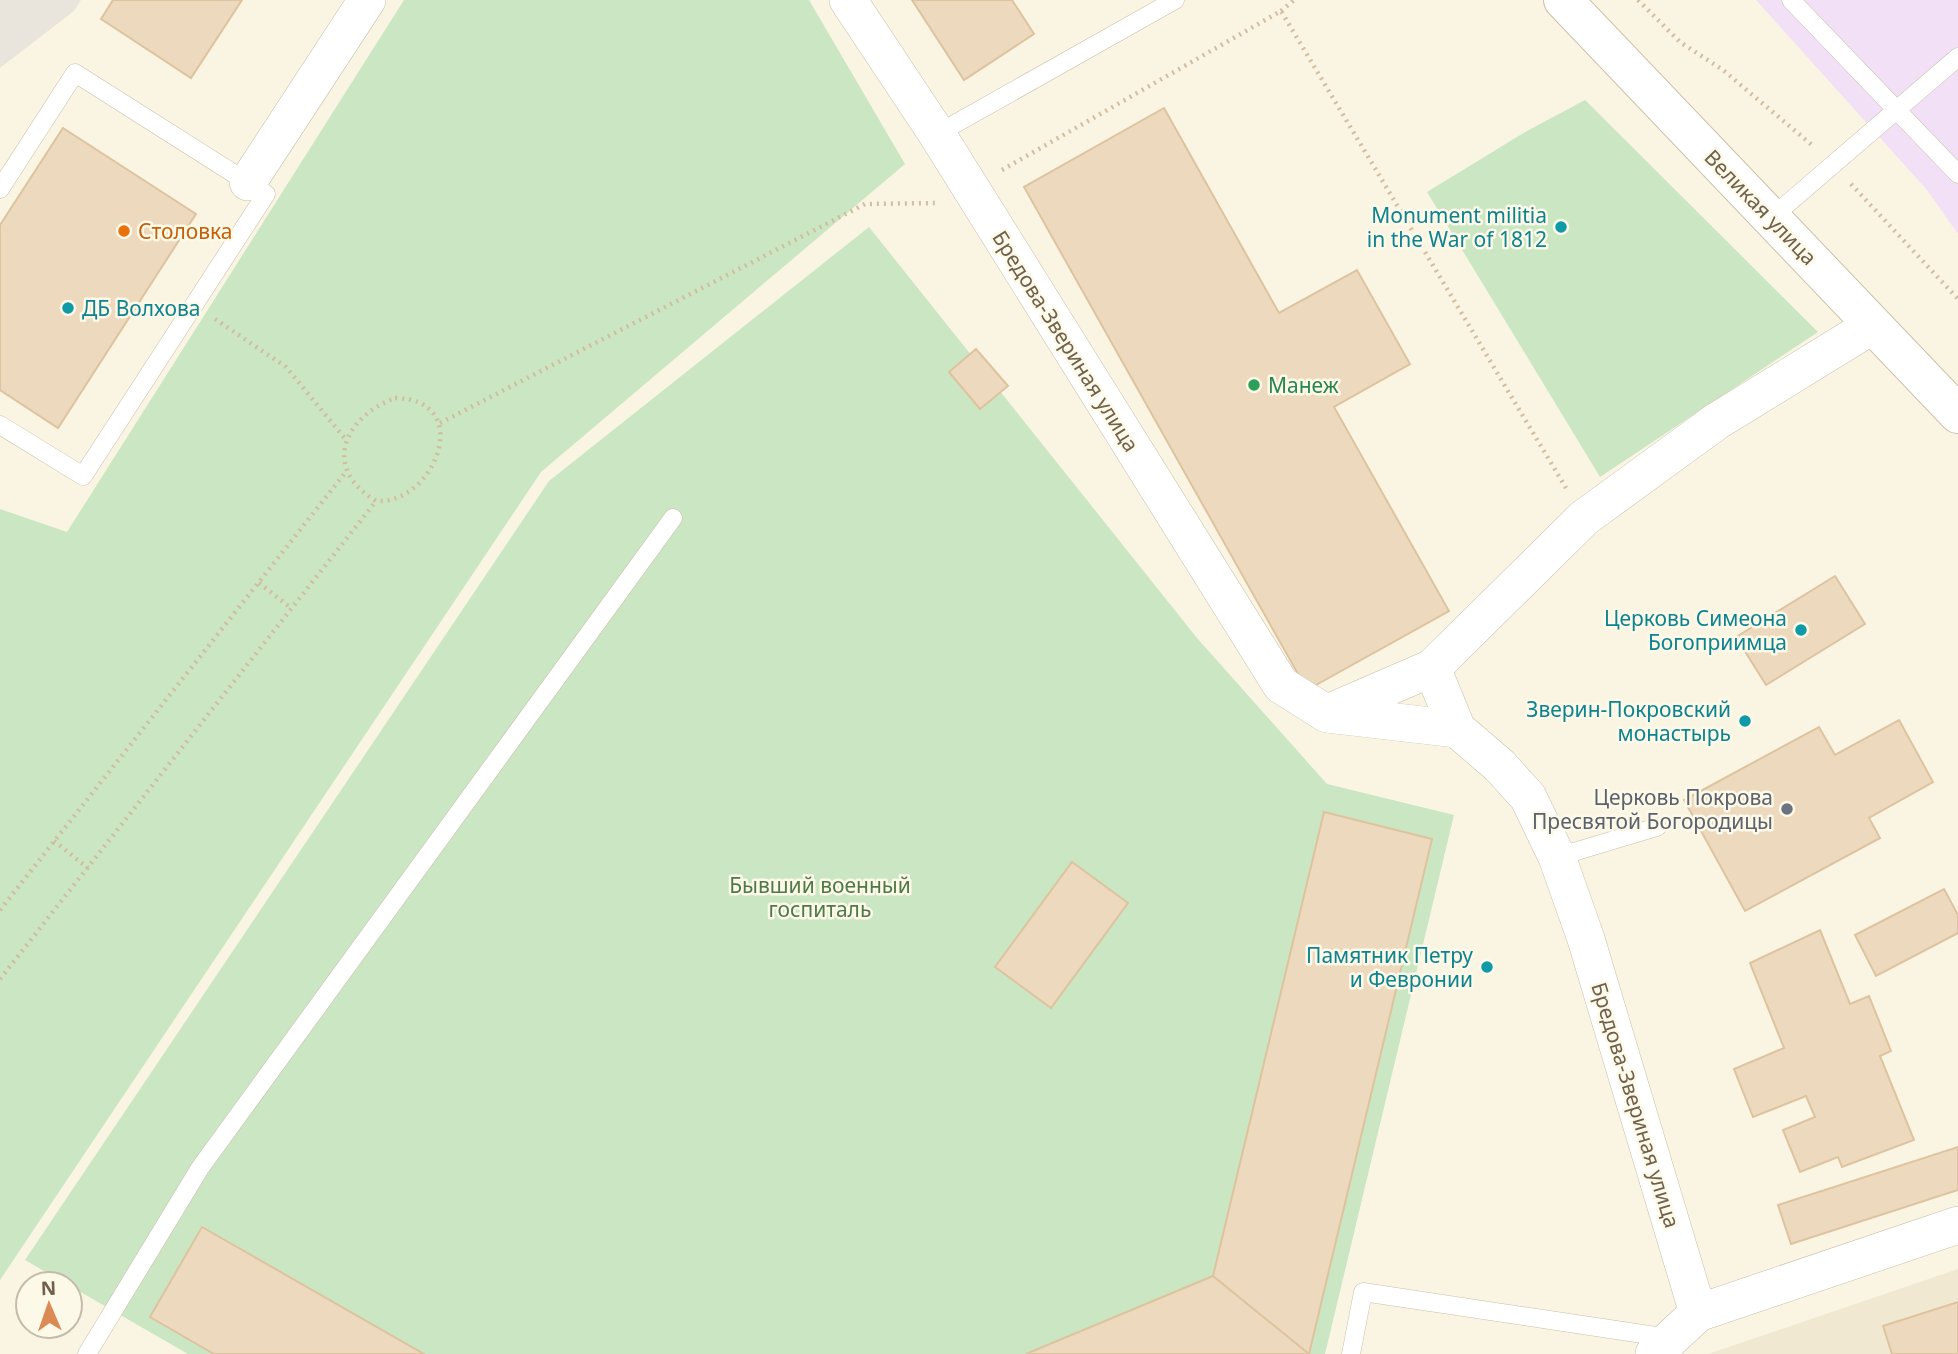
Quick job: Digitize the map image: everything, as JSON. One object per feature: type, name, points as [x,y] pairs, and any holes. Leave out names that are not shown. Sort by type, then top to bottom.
[{"type":"main road","name":"Великая улица","points":[[1563,0],[1958,414]]},
{"type":"street","points":[[247,182],[367,0]]},
{"type":"street","name":"Бредова-Звериная улица","points":[[847,0],[937,134],[1281,685],[1327,714]]},
{"type":"street","points":[[1327,714],[1432,668],[1584,518],[1717,421],[1873,325]]},
{"type":"street","name":"Бредова-Звериная улица","points":[[1432,668],[1457,729],[1500,766],[1528,797],[1557,857],[1586,939],[1698,1313]]},
{"type":"street","points":[[1327,714],[1457,729]]},
{"type":"street","points":[[1663,1346],[1698,1313],[1958,1225]]},
{"type":"lane","points":[[937,134],[1175,0]]},
{"type":"lane","points":[[1791,0],[1958,174]]},
{"type":"lane","points":[[1771,218],[1958,57]]},
{"type":"lane","points":[[0,189],[75,73],[266,194],[83,476],[0,425]]},
{"type":"lane","points":[[88,1354],[200,1168],[673,518]]},
{"type":"lane","points":[[1557,857],[1657,827]]},
{"type":"lane","points":[[1351,1354],[1363,1292],[1663,1346]]},
{"type":"path","points":[[440,423],[865,204],[944,203],[1281,11],[1294,0]]},
{"type":"path","points":[[1638,0],[1680,42],[1723,70],[1833,164],[1958,299]]},
{"type":"path","points":[[1281,11],[1584,518]]},
{"type":"path","points":[[194,306],[286,367],[347,441]]},
{"type":"path","points":[[395,398],[411,398],[429,408],[440,423],[442,439],[429,469],[406,494],[391,500],[376,501],[358,489],[345,473],[343,461],[347,441],[358,422],[376,406],[395,398]]},
{"type":"path","points":[[0,910],[345,473]]},
{"type":"path","points":[[0,979],[376,501]]},
{"type":"path","points":[[259,583],[291,608]]},
{"type":"path","points":[[54,841],[88,868]]},
{"type":"shaded area","points":[[0,0],[81,0],[74,11],[0,68]]},
{"type":"shaded area","points":[[1756,0],[1958,0],[1958,234],[1927,190]]},
{"type":"shaded area","points":[[1958,1269],[1958,1354],[1708,1354]]},
{"type":"green space","points":[[404,0],[809,0],[905,164],[541,472],[0,1280],[0,509],[67,532]]},
{"type":"green space","points":[[1585,100],[1818,332],[1600,477],[1427,192],[1527,131]]},
{"type":"green space","name":"Бывший военный госпиталь","points":[[869,227],[1197,638],[1327,784],[1454,815],[1325,1354],[188,1354],[84,1294],[84,1270],[42,1270],[25,1260],[549,481]]},
{"type":"building","points":[[113,0],[242,0],[191,78],[101,19]]},
{"type":"building","points":[[912,0],[1012,0],[1034,34],[964,80]]},
{"type":"building","name":"Манеж","points":[[1164,108],[1279,313],[1357,270],[1410,364],[1334,407],[1449,611],[1307,690],[1024,187]]},
{"type":"building","name":"ДБ Волхова","points":[[63,128],[196,214],[58,428],[0,390],[0,225]]},
{"type":"building","points":[[976,349],[1008,386],[980,409],[949,372]]},
{"type":"building","name":"Церковь Симеона Богоприимца","points":[[1835,576],[1865,624],[1766,685],[1736,637]]},
{"type":"building","name":"Церковь Покрова Пресвятой Богородицы","points":[[1899,720],[1933,782],[1869,818],[1880,838],[1745,911],[1684,800],[1819,727],[1835,755]]},
{"type":"building","points":[[1324,812],[1432,839],[1309,1354],[1213,1276]]},
{"type":"building","points":[[1072,862],[1128,903],[1051,1008],[995,967]]},
{"type":"building","points":[[1944,889],[1958,915],[1958,933],[1876,976],[1855,935]]},
{"type":"building","points":[[1820,930],[1850,1004],[1869,996],[1891,1051],[1880,1056],[1914,1140],[1842,1167],[1838,1157],[1800,1172],[1783,1130],[1815,1117],[1806,1096],[1753,1117],[1734,1069],[1784,1048],[1750,963]]},
{"type":"building","points":[[1958,1147],[1958,1190],[1791,1244],[1778,1205]]},
{"type":"building","points":[[202,1227],[424,1354],[214,1354],[150,1317]]},
{"type":"building","points":[[1213,1276],[1309,1354],[1026,1354]]},
{"type":"building","points":[[1958,1302],[1958,1354],[1892,1354],[1883,1326]]},
{"type":"place","name":"Monument militia in the War of 1812","points":[[1561,227]]},
{"type":"place","name":"Столовка","points":[[124,231]]},
{"type":"place","name":"ДБ Волхова","points":[[68,308]]},
{"type":"place","name":"Манеж","points":[[1254,385]]},
{"type":"place","name":"Церковь Симеона Богоприимца","points":[[1801,630]]},
{"type":"place","name":"Зверин-Покровский монастырь","points":[[1745,721]]},
{"type":"place","name":"Церковь Покрова Пресвятой Богородицы","points":[[1787,809]]},
{"type":"place","name":"Памятник Петру и Февронии","points":[[1487,967]]}]
